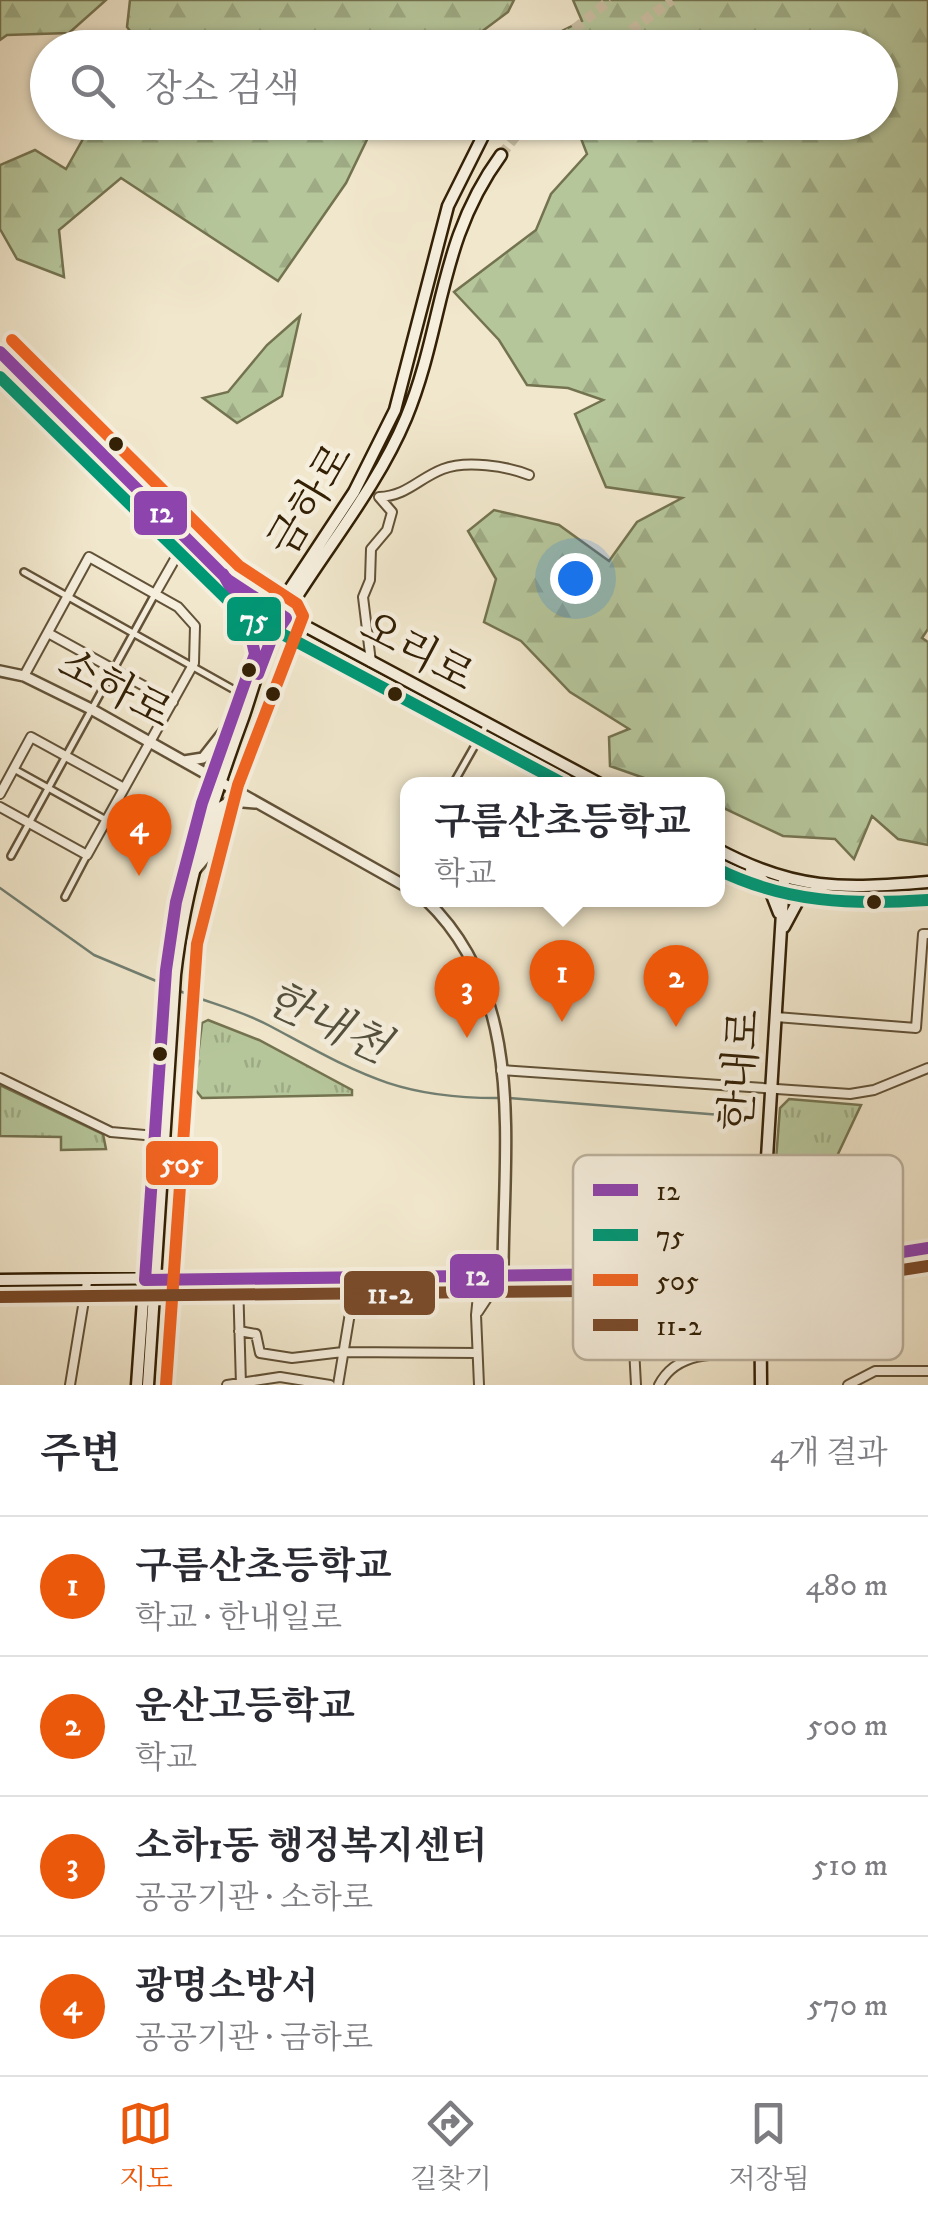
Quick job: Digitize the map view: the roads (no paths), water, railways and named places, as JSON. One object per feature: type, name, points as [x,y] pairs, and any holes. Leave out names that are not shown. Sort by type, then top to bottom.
[{"type":"main road","name":"금하로","points":[[148,1385],[151,1280],[176,902],[216,779],[281,615],[385,434],[412,356],[448,206],[481,140]]},
{"type":"main road","name":"금하로","points":[[170,973],[229,725],[255,654],[365,496],[408,413],[457,235],[474,195],[501,155]]},
{"type":"main road","name":"오리로","points":[[0,352],[222,574],[281,615],[587,777]]},
{"type":"main road","points":[[222,574],[246,615],[255,654]]},
{"type":"main road","points":[[725,853],[784,880],[822,888],[928,882]]},
{"type":"main road","points":[[747,865],[774,895],[781,932]]},
{"type":"main road","name":"한내로","points":[[766,1155],[784,880]]},
{"type":"main road","points":[[781,932],[799,899],[822,888]]},
{"type":"main road","points":[[0,1280],[88,1282],[573,1273]]},
{"type":"main road","name":"금하로","points":[[137,1385],[151,1280]]},
{"type":"main road","name":"한내로","points":[[760,1360],[761,1385]]},
{"type":"street","points":[[365,496],[402,494],[440,470],[459,464],[529,475]]},
{"type":"street","points":[[371,662],[363,598],[370,580],[371,549],[387,530],[392,512],[379,497]]},
{"type":"street","points":[[10,856],[187,538]]},
{"type":"street","points":[[24,676],[89,557],[178,607],[194,626],[198,650],[192,667],[64,897]]},
{"type":"street","points":[[24,572],[240,694]]},
{"type":"street","points":[[48,633],[172,702]]},
{"type":"street","name":"소하로","points":[[0,670],[24,676],[91,710],[400,882]]},
{"type":"street","points":[[457,777],[488,724]]},
{"type":"street","points":[[183,761],[203,758],[229,725]]},
{"type":"street","points":[[0,794],[32,737],[124,788]]},
{"type":"street","points":[[14,769],[106,820]]},
{"type":"street","points":[[194,871],[205,858],[218,808],[232,802],[258,803]]},
{"type":"street","points":[[0,807],[87,855]]},
{"type":"street","points":[[432,907],[458,938],[487,990],[496,1017],[502,1070],[503,1274],[476,1315]]},
{"type":"street","points":[[776,1017],[916,1028],[923,934],[928,934]]},
{"type":"street","points":[[502,1070],[862,1093],[928,1068]]},
{"type":"street","points":[[0,1078],[111,1132],[160,1136]]},
{"type":"street","points":[[903,1252],[928,1248]]},
{"type":"street","points":[[478,1385],[476,1315],[480,1275]]},
{"type":"street","points":[[338,1385],[356,1277]]},
{"type":"street","points":[[238,1280],[241,1383]]},
{"type":"street","points":[[70,1385],[88,1282]]},
{"type":"street","points":[[239,1331],[256,1334],[260,1353],[292,1358],[343,1352],[476,1353]]},
{"type":"street","points":[[635,1360],[636,1385]]},
{"type":"street","points":[[659,1385],[670,1368],[686,1360]]},
{"type":"street","points":[[848,1385],[875,1370],[928,1371]]},
{"type":"street","points":[[226,1385],[290,1381],[330,1385]]},
{"type":"waterway","name":"한내천","points":[[0,888],[94,955],[161,983]]},
{"type":"waterway","name":"한내천","points":[[177,990],[259,1020],[380,1080],[433,1094],[501,1098]]},
{"type":"waterway","name":"한내천","points":[[509,1098],[721,1115]]},
{"type":"tunnel","points":[[573,30],[610,0]]},
{"type":"tunnel","points":[[631,30],[672,0]]},
{"type":"tunnel","points":[[501,155],[513,140]]},
{"type":"place","name":"광명소방서","points":[[139,876]]},
{"type":"place","name":"구름산초등학교","points":[[562,1022]]},
{"type":"place","name":"운산고등학교","points":[[676,1027]]},
{"type":"place","name":"소하1동 행정복지센터","points":[[467,1038]]}]
